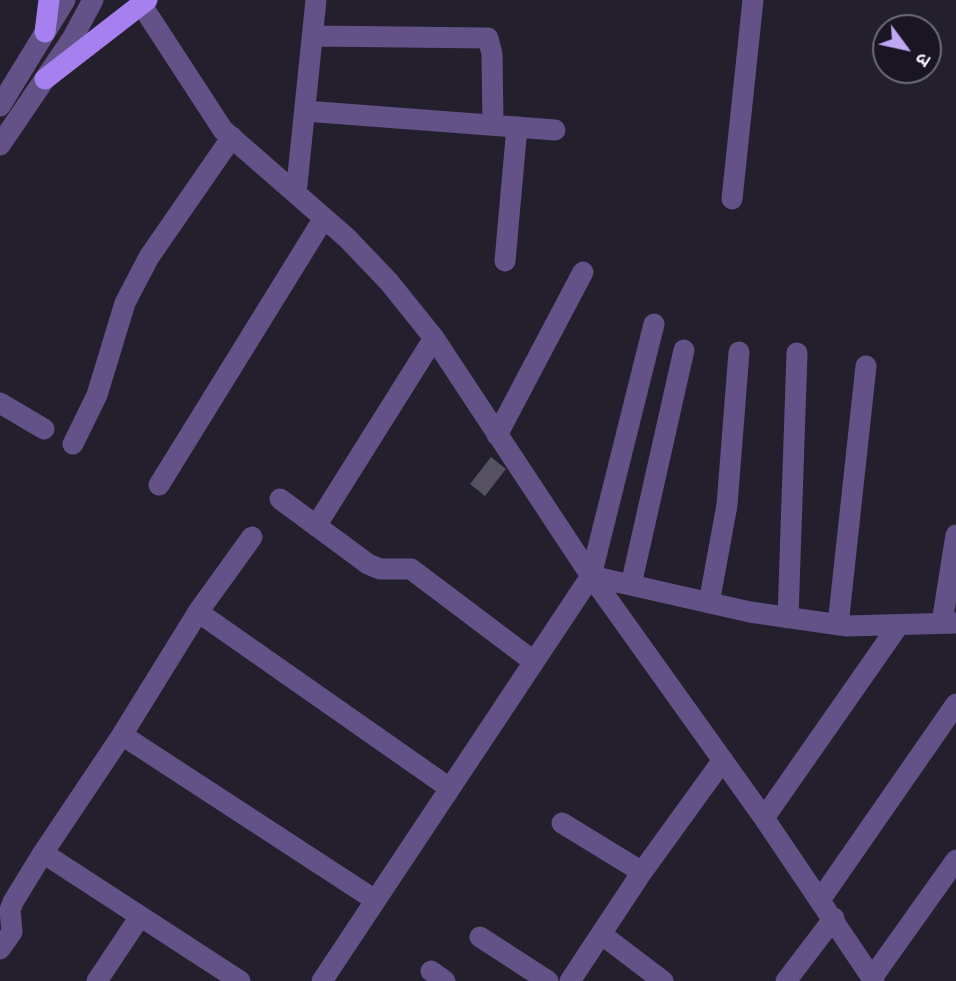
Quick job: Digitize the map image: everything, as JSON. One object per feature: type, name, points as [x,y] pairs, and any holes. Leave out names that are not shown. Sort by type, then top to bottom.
[{"type":"main road","points":[[45,32],[49,0]]},
{"type":"main road","points":[[45,79],[144,2]]},
{"type":"street","points":[[21,116],[1,106],[65,0]]},
{"type":"street","points":[[0,145],[45,79],[93,0]]},
{"type":"street","points":[[296,194],[316,0]]},
{"type":"street","points":[[732,199],[753,0]]},
{"type":"street","points":[[144,2],[223,130],[324,218],[389,282],[434,338],[591,576],[834,918],[873,980],[956,860]]},
{"type":"street","points":[[314,36],[488,38],[492,54],[493,125]]},
{"type":"street","points":[[305,111],[555,130]]},
{"type":"street","points":[[505,261],[517,127]]},
{"type":"street","points":[[73,444],[97,395],[125,303],[149,257],[232,137]]},
{"type":"street","points":[[159,485],[324,218]]},
{"type":"street","points":[[497,435],[583,272]]},
{"type":"street","points":[[323,981],[448,787],[591,576],[654,324]]},
{"type":"street","points":[[316,526],[434,338]]},
{"type":"street","points":[[631,585],[684,350]]},
{"type":"street","points":[[709,603],[727,505],[739,352]]},
{"type":"street","points":[[788,618],[797,353]]},
{"type":"street","points":[[838,625],[866,366]]},
{"type":"street","points":[[0,403],[44,429]]},
{"type":"street","points":[[281,499],[368,564],[380,569],[402,566],[411,569],[533,661]]},
{"type":"street","points":[[591,576],[709,603],[838,625],[949,623],[956,535]]},
{"type":"street","points":[[0,949],[12,932],[10,910],[13,902],[198,612],[252,537]]},
{"type":"street","points":[[198,612],[448,787]]},
{"type":"street","points":[[764,818],[898,626]]},
{"type":"street","points":[[820,900],[956,704]]},
{"type":"street","points":[[122,735],[375,900]]},
{"type":"street","points":[[570,981],[642,872],[723,760]]},
{"type":"street","points":[[562,823],[642,872]]},
{"type":"street","points":[[43,853],[139,918],[240,981]]},
{"type":"street","points":[[97,981],[139,918]]},
{"type":"street","points":[[786,981],[834,918]]},
{"type":"street","points":[[601,934],[663,981]]},
{"type":"street","points":[[480,937],[548,981]]},
{"type":"building","points":[[491,457],[506,469],[485,496],[470,484]]}]
